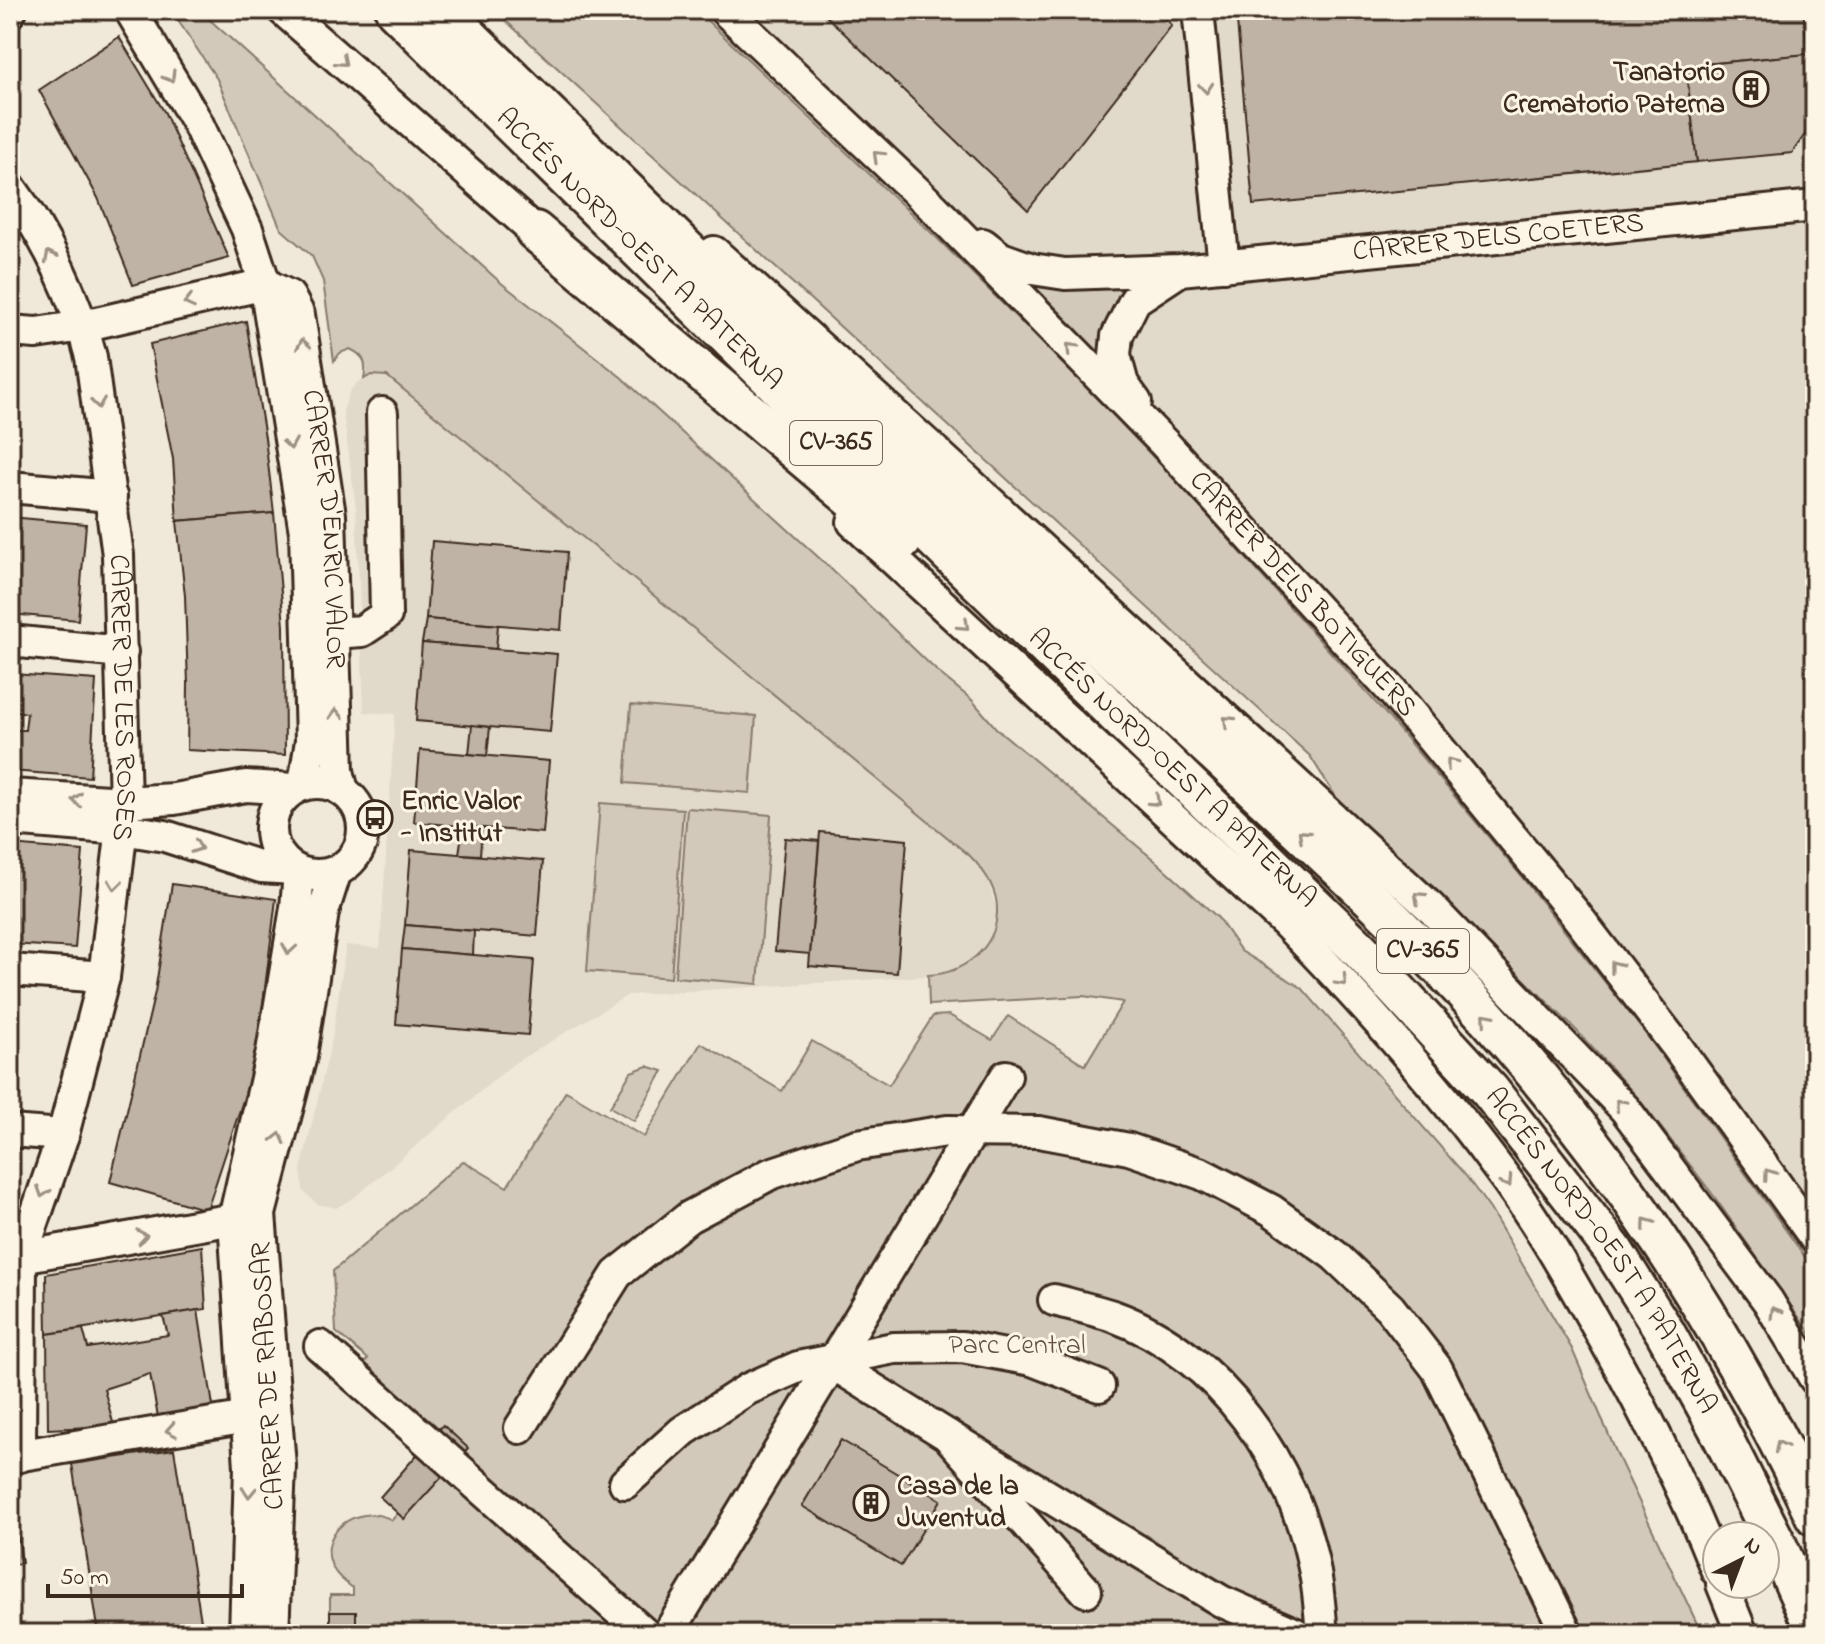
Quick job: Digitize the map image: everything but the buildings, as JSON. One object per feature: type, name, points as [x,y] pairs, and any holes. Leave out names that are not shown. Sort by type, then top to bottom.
[{"type":"main road","name":"ACCÉS NORD-OEST A PATERNA","points":[[395,10],[919,479],[1386,912],[1465,993],[1536,1075],[1599,1156],[1661,1244],[1760,1408],[1815,1516]]},
{"type":"main road","name":"ACCÉS NORD-OEST A PATERNA","points":[[395,10],[909,515],[1360,950],[1472,1070],[1613,1250],[1665,1332],[1777,1545],[1815,1630]]},
{"type":"main road","points":[[444,10],[919,479]]},
{"type":"main road","points":[[535,231],[882,523],[1279,874]]},
{"type":"street","name":"CARRER D'ENRIC VALOR","points":[[130,10],[197,122],[247,229],[265,284],[305,532],[311,741],[299,786]]},
{"type":"street","points":[[283,10],[535,231],[1286,923],[1353,993],[1432,1084],[1498,1168],[1565,1270],[1632,1386],[1701,1531]]},
{"type":"street","points":[[444,10],[939,455],[1430,907],[1625,1109],[1768,1301],[1815,1379]]},
{"type":"street","name":"CARRER DELS BOTIGUERS","points":[[725,10],[935,209],[1164,443],[1393,692],[1573,911],[1675,1044],[1815,1238]]},
{"type":"street","points":[[1198,10],[1224,266]]},
{"type":"street","name":"CARRER DE LES ROSES","points":[[10,187],[26,208],[68,291],[83,326],[91,357],[118,555],[123,815],[104,977],[63,1135],[15,1259],[15,1457]]},
{"type":"street","name":"CARRER DELS COETERS","points":[[935,209],[1001,258],[1032,269],[1065,274],[1180,270],[1815,206]]},
{"type":"street","name":"CARRER DELS COETERS","points":[[1164,443],[1123,384],[1115,355],[1117,336],[1135,300],[1180,270]]},
{"type":"street","name":"CARRER D'ENRIC VALOR","points":[[265,284],[289,296],[299,315],[330,515],[338,771],[343,791]]},
{"type":"street","points":[[10,331],[36,333],[83,326],[265,284]]},
{"type":"street","points":[[333,633],[362,631],[386,615],[382,413]]},
{"type":"street","points":[[10,487],[111,496]]},
{"type":"street","points":[[10,641],[122,652]]},
{"type":"street","points":[[10,795],[123,815],[165,836],[261,867],[296,870],[312,875],[336,871],[348,863],[357,853],[363,826],[360,813],[343,791],[318,782],[299,786],[246,786],[174,799],[123,815],[10,820]]},
{"type":"street","points":[[296,870],[283,860],[271,835],[275,808],[283,797],[299,786]]},
{"type":"street","points":[[247,1216],[296,908],[296,870]]},
{"type":"street","points":[[247,1216],[301,1056],[323,912],[336,871]]},
{"type":"street","points":[[10,970],[104,977]]},
{"type":"street","points":[[668,1634],[1006,1076]]},
{"type":"street","points":[[10,1131],[63,1135]]},
{"type":"street","points":[[520,1428],[617,1274],[689,1217],[770,1174],[857,1145],[947,1131],[1039,1132],[1129,1149],[1202,1174],[1271,1210],[1334,1255],[1390,1308],[1437,1369],[1567,1634]]},
{"type":"street","points":[[15,1259],[247,1216]]},
{"type":"street","name":"CARRER DE RABOSAR","points":[[245,1634],[250,1467],[247,1216]]},
{"type":"street","name":"CARRER DE RABOSAR","points":[[247,1216],[280,1466],[273,1634]]},
{"type":"street","points":[[1054,1300],[1115,1317],[1149,1334],[1181,1353],[1236,1406],[1268,1451],[1292,1497],[1315,1573],[1322,1634]]},
{"type":"street","points":[[320,1346],[645,1634]]},
{"type":"street","points":[[625,1483],[683,1431],[748,1389],[798,1367],[894,1348],[962,1347],[1032,1360],[1099,1386]]},
{"type":"street","points":[[830,1362],[1221,1601],[1296,1634]]},
{"type":"street","points":[[15,1457],[248,1417]]},
{"type":"street","points":[[947,1435],[1086,1591]]},
{"type":"street","points":[[1728,1600],[1742,1634]]},
{"type":"shaded area","points":[[646,10],[1815,10],[1815,1323],[1618,1041]]},
{"type":"shaded area","points":[[370,375],[387,376],[970,856],[986,872],[997,912],[991,935],[982,952],[967,965],[942,975],[628,995],[513,1064],[355,1197],[336,1208],[317,1204],[303,1191],[301,1170],[332,1039],[346,945],[380,948],[395,714],[364,712],[356,508],[343,412],[349,392]]},
{"type":"green space","name":"Parc Central","points":[[171,10],[199,10],[500,282],[621,377],[829,567],[939,673],[972,700],[996,728],[1159,864],[1218,918],[1241,951],[1302,988],[1466,1176],[1490,1209],[1572,1349],[1620,1461],[1702,1634],[330,1634],[330,1595],[353,1595],[353,1588],[336,1573],[329,1557],[329,1544],[334,1533],[342,1524],[366,1515],[379,1515],[392,1520],[452,1449],[385,1389],[389,1385],[364,1363],[368,1359],[336,1332],[333,1271],[463,1161],[507,1187],[566,1091],[644,1137],[701,1043],[782,1091],[812,1041],[889,1085],[933,1016],[949,1015],[992,1040],[1008,1016],[1085,1065],[1123,1002],[1083,996],[929,1005],[928,975],[941,974],[965,964],[984,948],[991,937],[997,912],[995,896],[981,868],[387,376],[371,375],[364,379],[364,361],[359,354],[350,349],[340,353],[334,361],[323,281],[312,256],[281,229],[217,79]]},
{"type":"green space","points":[[494,10],[696,10],[938,239],[1088,389],[1181,486],[1385,713],[1517,871],[1646,1034],[1815,1271],[1815,1340],[1711,1192],[1638,1098],[1577,1031],[1343,808],[1310,756]]},
{"type":"green space","points":[[1025,283],[1050,289],[1076,290],[1129,287],[1107,323],[1102,341],[1102,361]]},
{"type":"green space","points":[[631,705],[756,716],[750,793],[625,783]]},
{"type":"green space","points":[[600,803],[683,809],[671,978],[587,971]]},
{"type":"green space","points":[[687,808],[771,815],[758,984],[675,977]]},
{"type":"green space","points":[[647,1066],[663,1071],[634,1121],[610,1107],[631,1072]]},
{"type":"place","name":"Tanatorio Crematorio Paterna","points":[[1751,89]]},
{"type":"place","name":"Enric Valor - Institut","points":[[375,818]]},
{"type":"place","name":"Casa de la Juventud","points":[[871,1503]]}]
